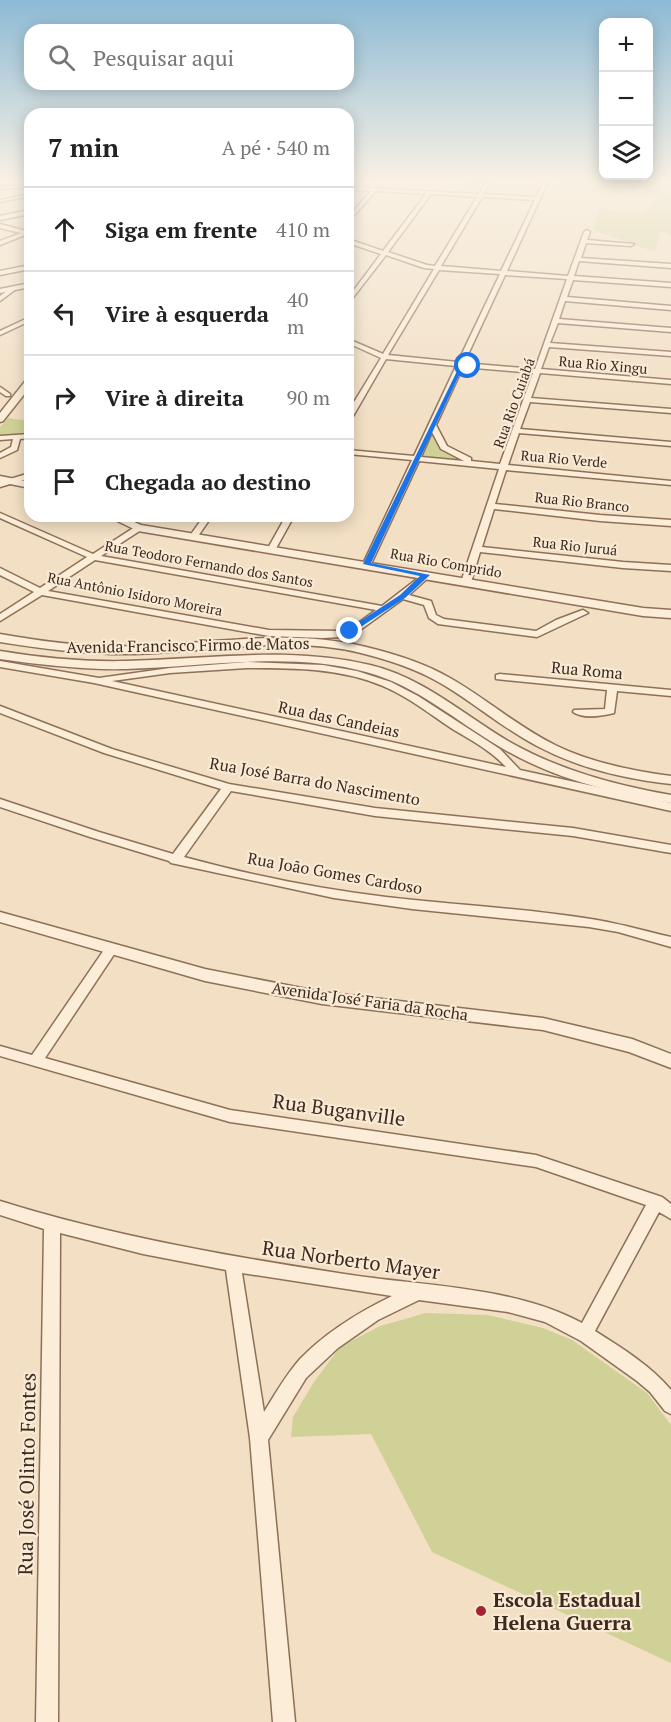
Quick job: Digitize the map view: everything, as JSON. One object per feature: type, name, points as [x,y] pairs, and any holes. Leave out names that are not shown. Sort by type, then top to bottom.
[{"type":"street","points":[[354,294],[380,259]]},
{"type":"street","points":[[401,259],[438,269],[671,285]]},
{"type":"street","points":[[354,408],[444,259]]},
{"type":"street","points":[[367,564],[509,259]]},
{"type":"street","name":"Rua Rio Cuiabá","points":[[466,582],[577,259]]},
{"type":"street","points":[[582,259],[671,266]]},
{"type":"street","points":[[0,273],[24,266]]},
{"type":"street","points":[[0,291],[24,286]]},
{"type":"street","points":[[0,298],[13,289]]},
{"type":"street","points":[[563,299],[671,308]]},
{"type":"street","points":[[556,321],[671,330]]},
{"type":"street","points":[[0,333],[24,322]]},
{"type":"street","name":"Rua Rio Xingu","points":[[354,344],[385,357],[671,382]]},
{"type":"street","points":[[547,345],[671,354]]},
{"type":"street","points":[[0,404],[4,392],[24,379]]},
{"type":"street","points":[[0,419],[24,381]]},
{"type":"street","points":[[528,400],[671,411]]},
{"type":"street","points":[[433,426],[440,441],[449,452],[483,465]]},
{"type":"street","points":[[517,431],[671,444]]},
{"type":"street","points":[[0,438],[24,436]]},
{"type":"street","points":[[0,456],[14,448],[17,437]]},
{"type":"street","name":"Rua Rio Verde","points":[[354,453],[671,483]]},
{"type":"street","points":[[0,485],[24,477]]},
{"type":"street","points":[[0,479],[24,484]]},
{"type":"street","name":"Rua Rio Branco","points":[[491,506],[671,523]]},
{"type":"street","name":"Rua Teodoro Fernando dos Santos","points":[[0,515],[93,557],[386,609]]},
{"type":"street","points":[[0,618],[93,557],[122,522]]},
{"type":"street","name":"Rua Rio Comprido","points":[[136,522],[193,537],[367,564],[643,612],[671,614]]},
{"type":"street","points":[[193,537],[204,522]]},
{"type":"street","points":[[271,550],[287,522]]},
{"type":"street","name":"Rua Rio Juruá","points":[[477,549],[671,568]]},
{"type":"street","name":"Rua Antônio Isidoro Moreira","points":[[0,571],[41,592],[269,633],[322,635],[342,634],[357,628],[402,597],[426,575]]},
{"type":"street","points":[[402,597],[428,603],[432,616],[441,622],[526,633],[541,632],[559,622],[583,614]]},
{"type":"street","name":"Avenida Francisco Firmo de Matos","points":[[0,638],[56,647],[135,650],[261,640],[322,643],[357,649],[385,657],[444,680],[554,749],[621,771],[671,780]]},
{"type":"street","name":"Avenida Francisco Firmo de Matos","points":[[0,655],[51,663],[116,665],[213,658],[282,657],[333,662],[371,670],[416,688],[506,745],[538,762],[577,777],[619,789],[671,799]]},
{"type":"street","name":"Rua das Candeias","points":[[0,664],[94,680],[671,807]]},
{"type":"street","points":[[94,680],[152,673],[275,664],[349,673],[387,684],[443,717],[498,754],[514,771]]},
{"type":"street","name":"Rua Roma","points":[[500,677],[671,693]]},
{"type":"street","points":[[578,712],[610,711],[612,687]]},
{"type":"street","name":"Rua José Barra do Nascimento","points":[[0,709],[108,751],[228,787],[375,812],[573,832],[671,849]]},
{"type":"street","points":[[175,860],[228,787]]},
{"type":"street","name":"Rua João Gomes Cardoso","points":[[0,803],[91,836],[175,860],[303,888],[384,901],[618,928],[671,942]]},
{"type":"street","name":"Avenida José Faria da Rocha","points":[[0,917],[205,975],[322,998],[543,1024],[632,1046],[671,1060]]},
{"type":"street","points":[[35,1062],[111,950]]},
{"type":"street","name":"Rua Buganville","points":[[0,1051],[230,1116],[536,1161],[656,1202],[671,1212]]},
{"type":"street","points":[[585,1334],[656,1202]]},
{"type":"street","name":"Rua Norberto Mayer","points":[[0,1208],[52,1226],[233,1264],[416,1293],[490,1300],[549,1316],[585,1334],[655,1385],[671,1405]]},
{"type":"street","name":"Rua José Olinto Fontes","points":[[47,1722],[52,1226]]},
{"type":"street","points":[[233,1264],[259,1438],[284,1722]]},
{"type":"street","points":[[259,1438],[306,1365],[326,1346],[374,1312],[416,1293]]},
{"type":"green space","points":[[8,418],[24,420],[24,435],[0,437],[0,427]]},
{"type":"green space","points":[[432,431],[438,442],[470,462],[419,457]]},
{"type":"green space","points":[[426,1313],[488,1315],[543,1328],[572,1340],[647,1393],[671,1425],[671,1663],[432,1552],[371,1434],[291,1437],[293,1417],[314,1382],[340,1347],[380,1326]]},
{"type":"place","name":"Escola Estadual Helena Guerra","points":[[481,1611]]},
{"type":"route","points":[[350,631],[402,597],[426,575],[367,564],[461,365],[468,366]]}]
